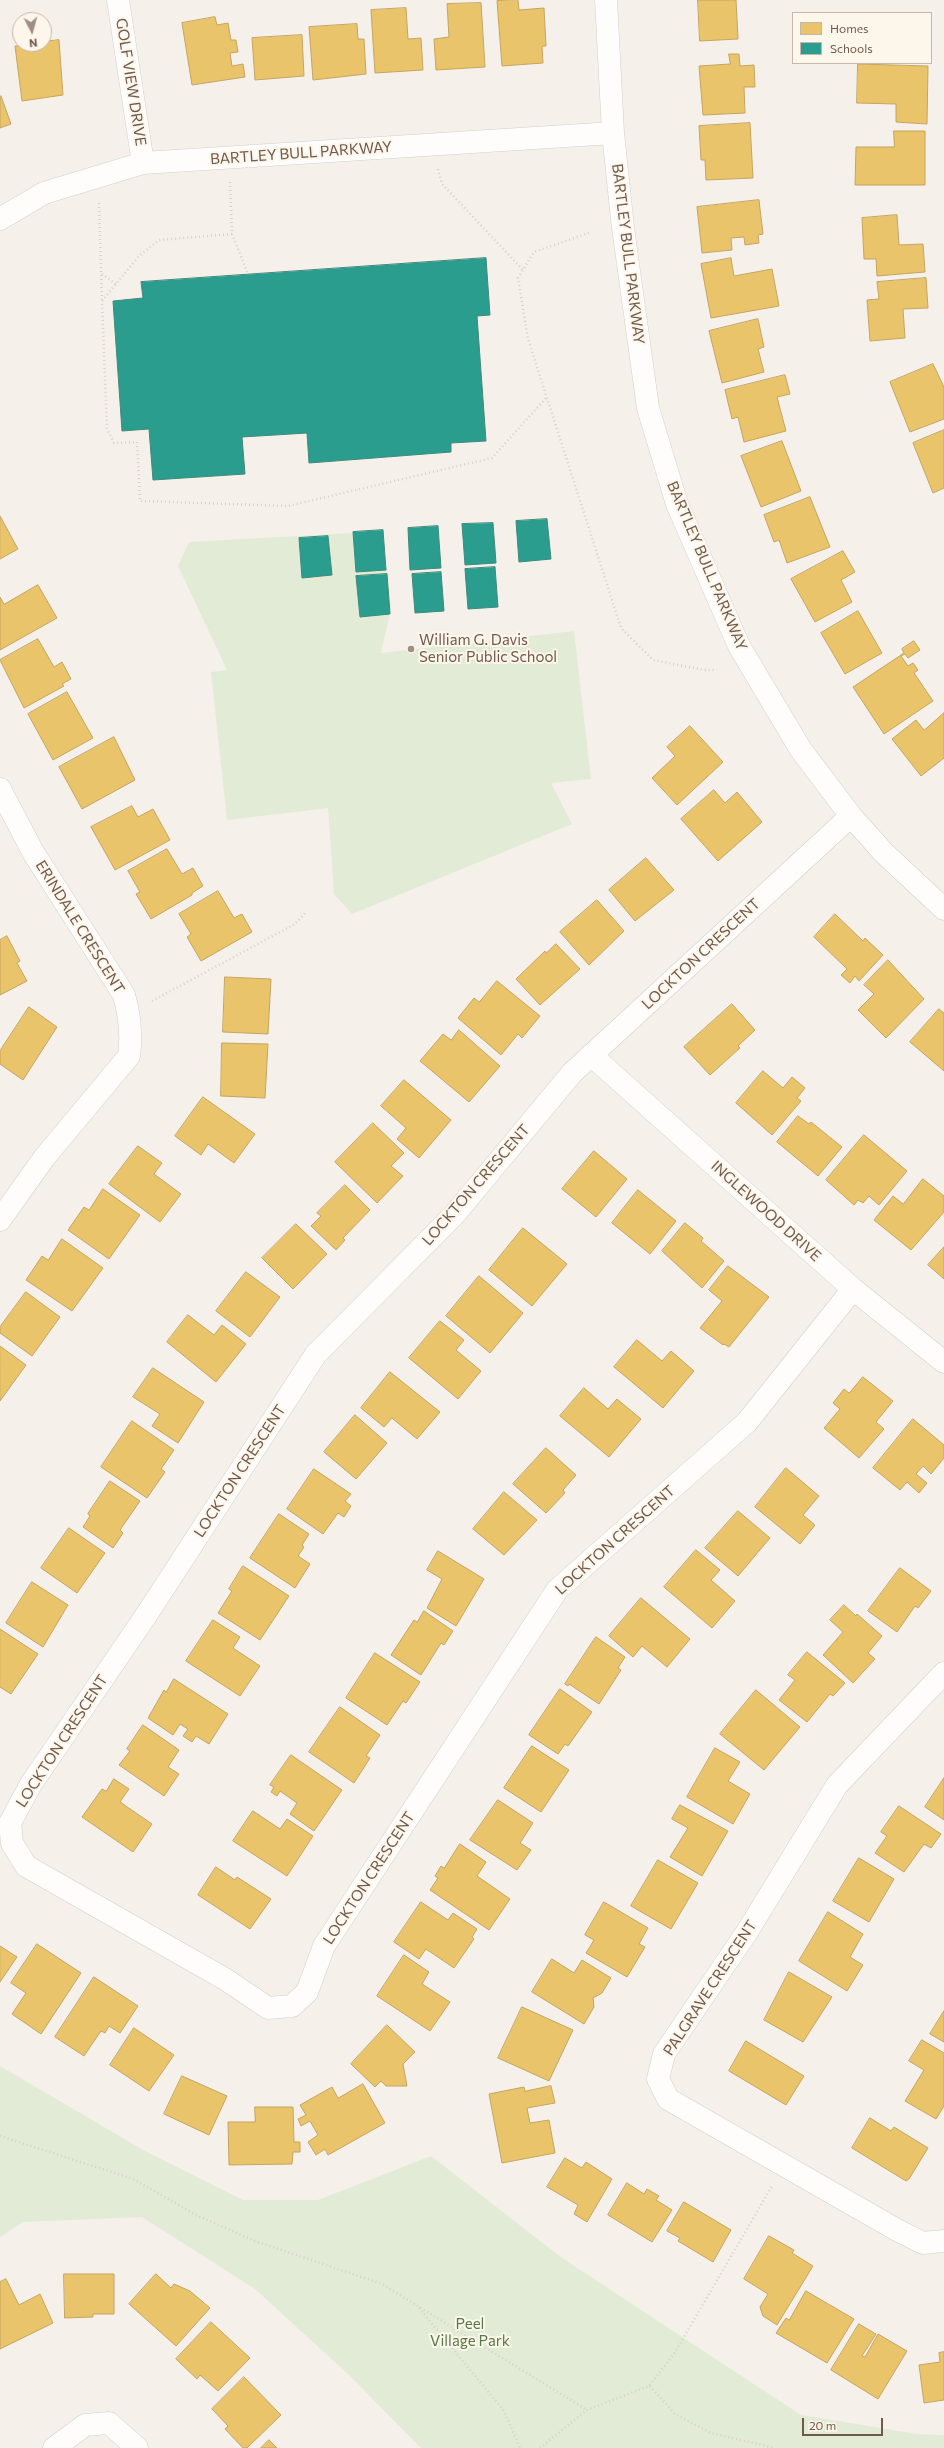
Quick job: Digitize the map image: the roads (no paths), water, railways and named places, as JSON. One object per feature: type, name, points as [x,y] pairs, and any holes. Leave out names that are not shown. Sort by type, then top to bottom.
[{"type":"street","name":"GOLF VIEW DRIVE","points":[[118,0],[143,163]]},
{"type":"street","name":"BARTLEY BULL PARKWAY","points":[[606,0],[613,133],[623,228],[648,408],[677,504],[738,646],[801,750],[851,816],[884,853],[944,909]]},
{"type":"street","name":"BARTLEY BULL PARKWAY","points":[[0,219],[44,193],[143,163],[613,133]]},
{"type":"street","name":"ERINDALE CRESCENT","points":[[0,1220],[44,1158],[130,1056],[132,1035],[124,995],[33,852],[3,801]]},
{"type":"street","name":"LOCKTON CRESCENT","points":[[851,816],[572,1073],[454,1214],[316,1354],[147,1614],[31,1784],[10,1823],[12,1843],[26,1866],[224,1979],[268,2008],[292,2006],[307,1992],[324,1946],[557,1590],[747,1422],[853,1289]]},
{"type":"street","name":"INGLEWOOD DRIVE","points":[[591,1055],[853,1289],[944,1362]]},
{"type":"street","name":"PALGRAVE CRESCENT","points":[[944,1674],[836,1785],[747,1932],[664,2054],[658,2079],[668,2099],[923,2243],[944,2242]]},
{"type":"street","points":[[54,2448],[85,2425],[109,2422],[137,2448]]},
{"type":"place","name":"William G. Davis Senior Public School","points":[[411,649]]},
{"type":"park label","name":"Peel Village Park","points":[[470,2332]]}]
